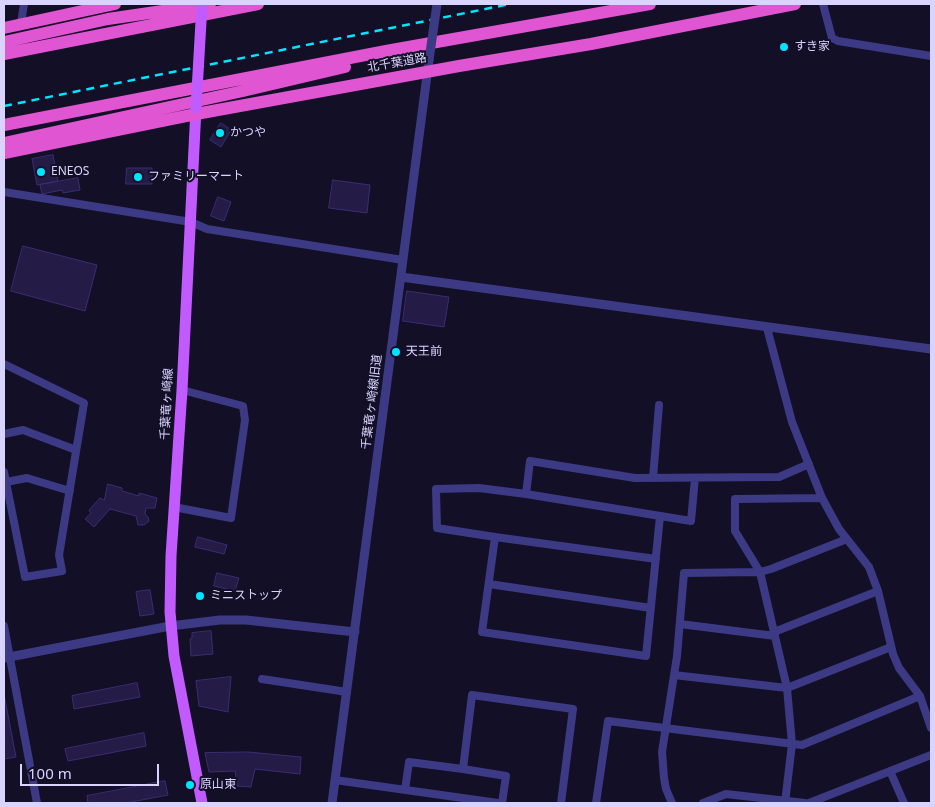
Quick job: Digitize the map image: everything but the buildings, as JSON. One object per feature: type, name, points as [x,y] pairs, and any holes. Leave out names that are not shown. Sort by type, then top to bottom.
[{"type":"highway","points":[[4,28],[114,4]]},
{"type":"highway","points":[[4,42],[108,19],[210,4]]},
{"type":"highway","points":[[4,54],[258,4]]},
{"type":"highway","name":"北千葉道路","points":[[4,125],[386,51],[650,4]]},
{"type":"highway","name":"北千葉道路","points":[[4,153],[196,111],[429,66],[591,44],[795,4]]},
{"type":"highway","points":[[4,143],[352,66],[386,51]]},
{"type":"main road","name":"千葉竜ヶ崎線","points":[[202,4],[170,579],[170,626],[174,656],[202,803]]},
{"type":"street","points":[[21,23],[24,4]]},
{"type":"street","name":"千葉竜ヶ崎線旧道","points":[[332,803],[436,4]]},
{"type":"street","points":[[823,4],[832,38],[838,41],[931,56]]},
{"type":"street","points":[[4,192],[191,222],[207,229],[403,260]]},
{"type":"street","points":[[401,277],[931,350]]},
{"type":"street","points":[[767,328],[792,422],[822,498],[839,529],[869,566],[878,591],[893,654],[899,668],[920,696],[931,728]]},
{"type":"street","points":[[4,364],[84,403],[59,555],[62,570],[25,577],[4,472]]},
{"type":"street","points":[[174,507],[231,518],[245,420],[243,406],[182,390]]},
{"type":"street","points":[[653,478],[659,404]]},
{"type":"street","points":[[4,434],[23,430],[76,450]]},
{"type":"street","points":[[526,494],[530,461],[636,478],[779,477],[809,464]]},
{"type":"street","points":[[6,482],[27,478],[70,491]]},
{"type":"street","points":[[656,559],[436,528],[436,489],[480,488],[691,522],[695,478]]},
{"type":"street","points":[[785,802],[792,744],[787,688],[760,572],[735,530],[735,499],[822,498]]},
{"type":"street","points":[[495,537],[482,632],[646,656],[660,516]]},
{"type":"street","points":[[672,803],[666,790],[662,760],[680,624],[684,573],[760,572],[847,539]]},
{"type":"street","points":[[489,584],[651,608]]},
{"type":"street","points":[[680,624],[775,634],[878,591]]},
{"type":"street","points":[[7,657],[170,626],[220,620],[246,620],[355,632]]},
{"type":"street","points":[[4,626],[7,657],[37,803]]},
{"type":"street","points":[[674,674],[787,688],[891,647]]},
{"type":"street","points":[[262,679],[347,692]]},
{"type":"street","points":[[463,769],[472,695],[573,709],[561,803]]},
{"type":"street","points":[[596,803],[608,721],[802,745],[920,696]]},
{"type":"street","points":[[810,803],[931,755]]},
{"type":"street","points":[[405,790],[409,762],[463,769],[506,776],[502,803]]},
{"type":"street","points":[[890,771],[904,803]]},
{"type":"street","points":[[335,780],[498,803]]},
{"type":"street","points":[[703,803],[726,794],[806,803]]},
{"type":"railway","points":[[4,106],[510,4]]},
{"type":"place","name":"すき家","points":[[784,47]]},
{"type":"place","name":"かつや","points":[[220,133]]},
{"type":"place","name":"ENEOS","points":[[41,172]]},
{"type":"place","name":"ファミリーマート","points":[[138,177]]},
{"type":"place","name":"天王前","points":[[396,352]]},
{"type":"place","name":"ミニストップ","points":[[200,596]]},
{"type":"place","name":"原山東","points":[[190,785]]}]
